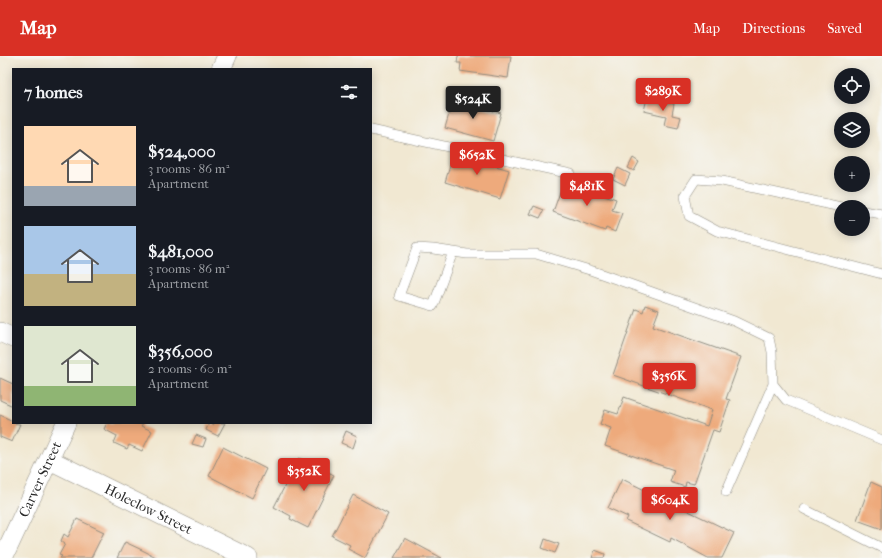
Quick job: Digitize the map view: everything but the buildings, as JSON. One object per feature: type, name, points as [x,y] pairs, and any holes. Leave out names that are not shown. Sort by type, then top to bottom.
[{"type":"street","points":[[221,68],[227,56]]},
{"type":"street","points":[[0,332],[12,338]]},
{"type":"street","name":"Carver Street","points":[[3,558],[66,424]]},
{"type":"street","name":"Holeclow Street","points":[[50,460],[248,558]]},
{"type":"lane","points":[[372,130],[571,174]]},
{"type":"lane","points":[[834,205],[722,181],[696,179],[685,196],[688,216],[717,231],[882,274]]},
{"type":"lane","points":[[870,212],[882,214]]},
{"type":"lane","points":[[453,252],[433,306],[400,296],[417,248],[453,252],[467,254],[536,254],[593,271],[734,321],[769,338],[772,352],[773,384],[726,492]]},
{"type":"lane","points":[[773,384],[786,400],[882,440]]},
{"type":"lane","points":[[804,509],[882,548]]}]
